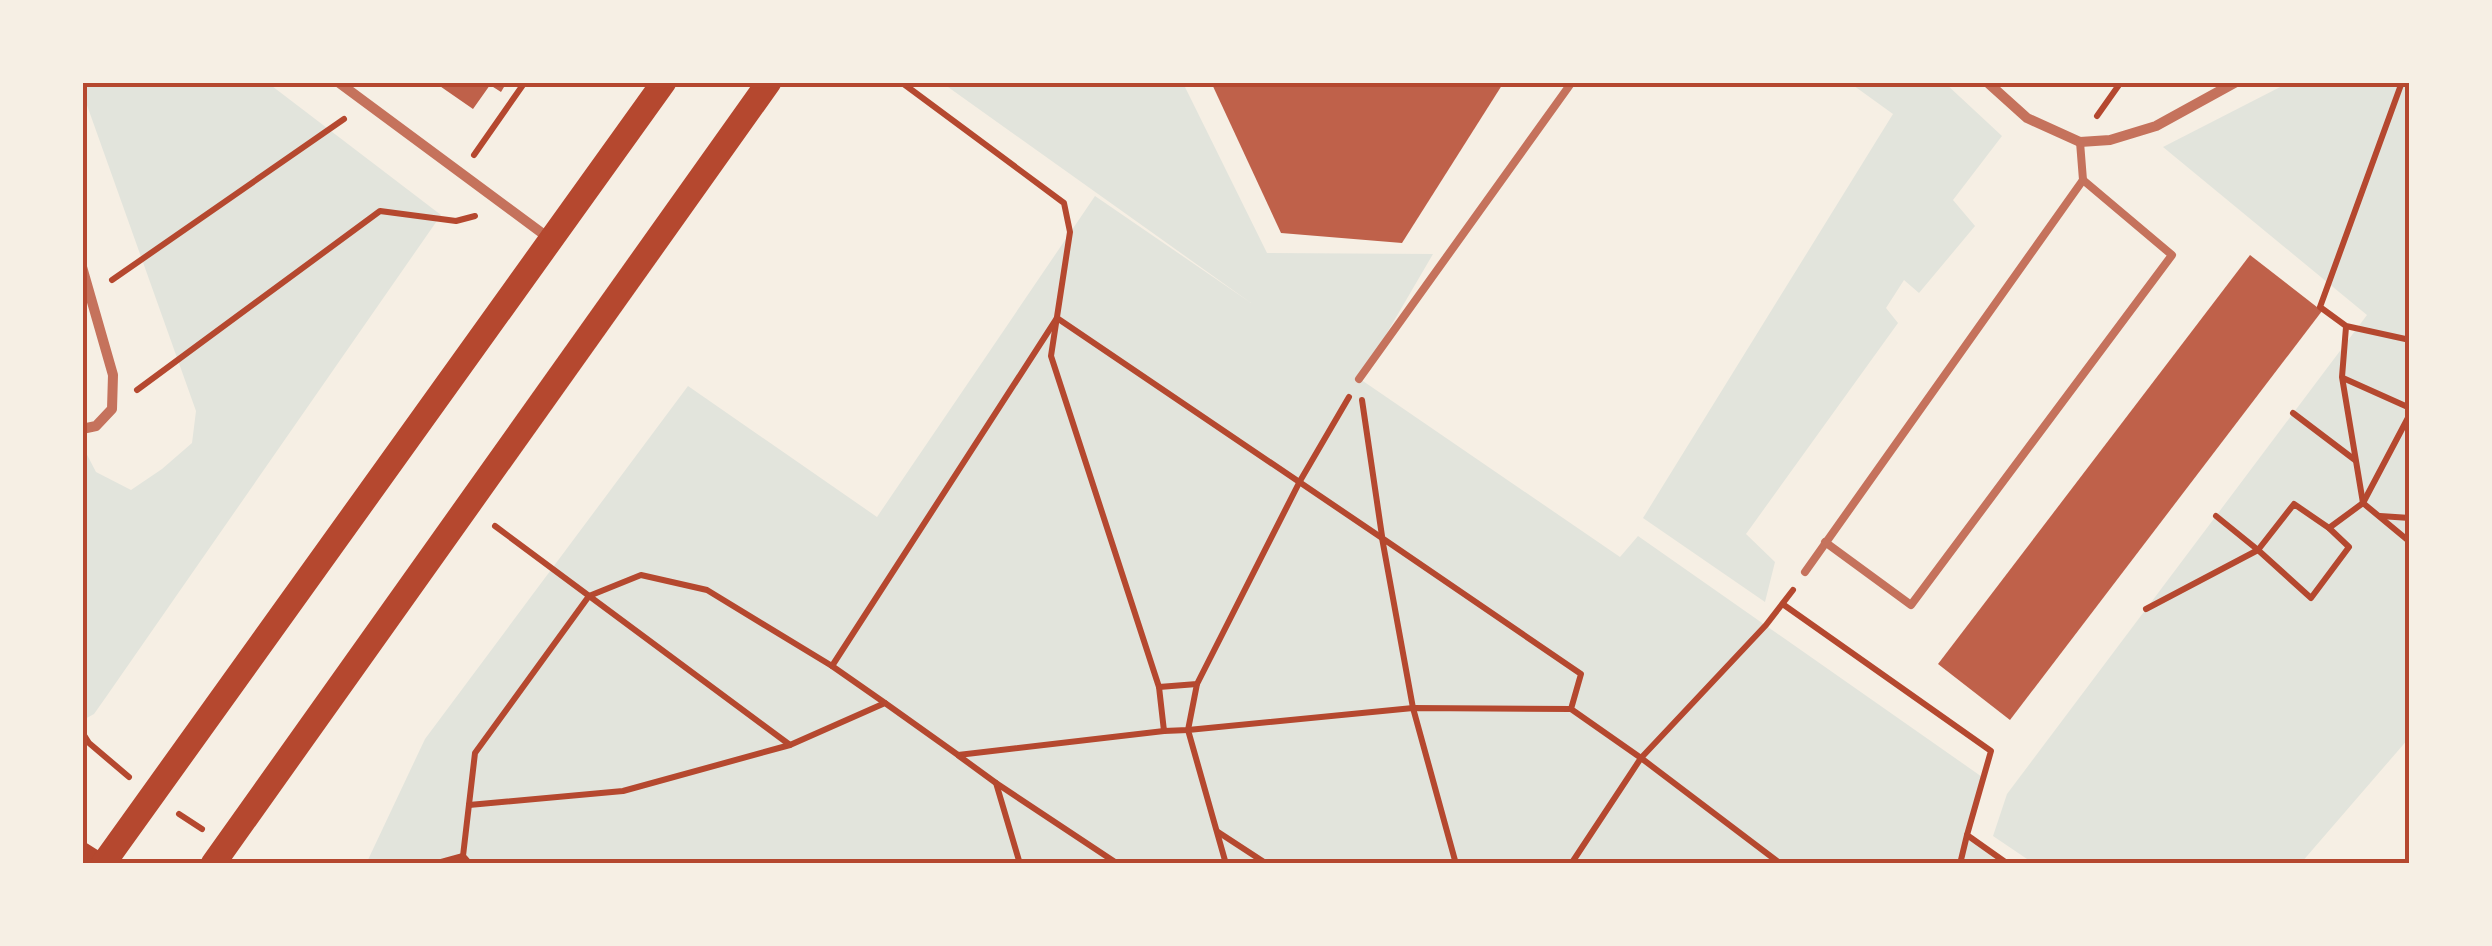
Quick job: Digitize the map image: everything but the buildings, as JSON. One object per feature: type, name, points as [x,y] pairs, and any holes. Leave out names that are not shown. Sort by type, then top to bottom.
[{"type":"main road","points":[[82,852],[102,864],[664,82]]},
{"type":"main road","points":[[213,864],[769,82]]},
{"type":"street","points":[[338,82],[550,240]]},
{"type":"street","points":[[1988,82],[2027,118],[2080,142],[2110,140],[2156,126],[2236,82]]},
{"type":"street","points":[[82,267],[113,375],[112,409],[96,426],[82,428]]},
{"type":"lane","points":[[1359,379],[1572,82]]},
{"type":"lane","points":[[1805,572],[2083,180],[2080,142]]},
{"type":"lane","points":[[1825,542],[1911,605],[2172,255],[2083,180]]},
{"type":"path","points":[[461,174],[525,82]]},
{"type":"path","points":[[901,82],[1064,203],[1070,232],[1051,356],[1159,687],[1164,731]]},
{"type":"path","points":[[2402,82],[2320,307],[2346,326],[2410,340]]},
{"type":"path","points":[[90,294],[367,104]]},
{"type":"path","points":[[112,409],[380,211],[456,220],[506,207]]},
{"type":"path","points":[[1057,318],[1580,674],[1571,708]]},
{"type":"path","points":[[832,666],[1057,318]]},
{"type":"path","points":[[2346,326],[2342,378],[2363,503],[2410,542]]},
{"type":"path","points":[[2328,528],[2363,503],[2410,411],[2342,378]]},
{"type":"path","points":[[1226,864],[1188,730],[1198,684],[1300,480],[1359,379]]},
{"type":"path","points":[[1359,379],[1382,538],[1413,708],[1456,864]]},
{"type":"path","points":[[2293,413],[2356,461]]},
{"type":"path","points":[[2146,609],[2258,550],[2294,504],[2349,548],[2311,598],[2258,550],[2216,516]]},
{"type":"path","points":[[468,505],[790,745]]},
{"type":"path","points":[[2379,516],[2410,518]]},
{"type":"path","points":[[1571,864],[1641,758],[1784,605],[1805,572]]},
{"type":"path","points":[[470,864],[463,856],[476,753],[588,596],[641,576],[707,590],[832,666],[1118,864]]},
{"type":"path","points":[[1784,605],[1992,751],[1960,864]]},
{"type":"path","points":[[1159,687],[1198,684]]},
{"type":"path","points":[[469,806],[623,791],[790,745],[884,703]]},
{"type":"path","points":[[958,756],[1164,731],[1413,708],[1571,708],[1780,864]]},
{"type":"path","points":[[82,732],[86,745],[152,796]]},
{"type":"path","points":[[996,783],[1020,864]]},
{"type":"path","points":[[1217,831],[1267,864]]},
{"type":"path","points":[[1967,835],[2008,864]]},
{"type":"path","points":[[434,864],[463,856]]},
{"type":"shaded area","points":[[941,82],[1183,83],[1267,253],[1433,254],[1360,379],[1620,557],[1638,536],[1985,779],[1967,835],[2008,864],[366,864],[425,739],[688,386],[877,517],[1095,196],[1251,303]]},
{"type":"shaded area","points":[[83,83],[268,83],[441,215],[94,714],[83,720],[83,447],[96,472],[131,490],[192,443],[196,411],[83,94]]},
{"type":"shaded area","points":[[1850,83],[1945,83],[2002,136],[1953,200],[1975,226],[1919,293],[1904,280],[1886,308],[1898,323],[1746,534],[1775,562],[1765,602],[1643,518],[1893,114]]},
{"type":"shaded area","points":[[2288,83],[2409,83],[2409,738],[2301,863],[2033,863],[1993,836],[2007,794],[2367,315],[2163,147]]}]
